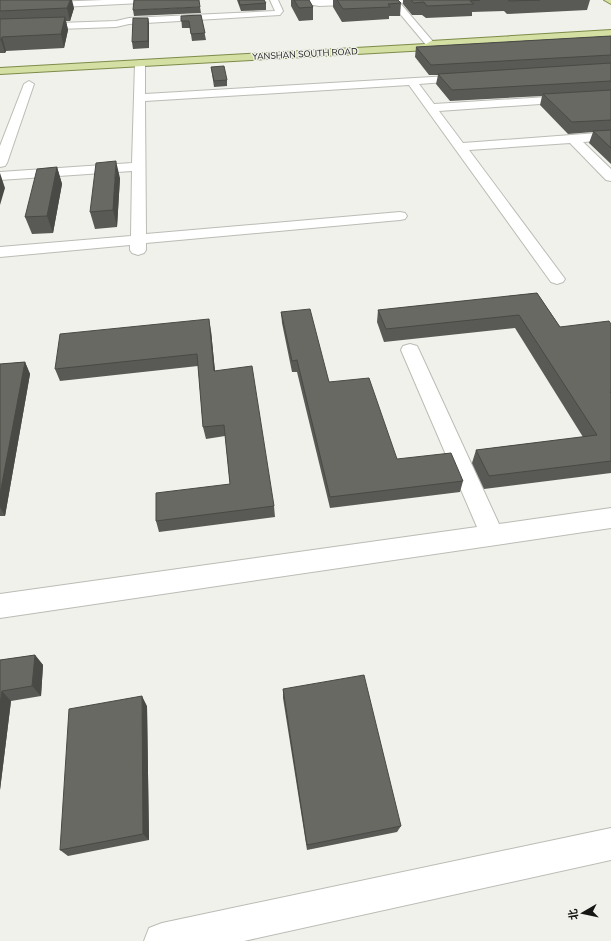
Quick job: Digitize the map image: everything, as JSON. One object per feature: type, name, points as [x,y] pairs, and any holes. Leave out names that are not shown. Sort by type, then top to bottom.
[{"type":"main road","name":"YANSHAN SOUTH ROAD","points":[[0,68],[611,35]]},
{"type":"main road","name":"YANSHAN SOUTH ROAD","points":[[0,71],[611,35]]},
{"type":"street","points":[[0,7],[162,0]]},
{"type":"street","points":[[0,28],[116,24],[129,21],[277,13],[280,11],[274,0]]},
{"type":"street","points":[[309,0],[311,2],[319,3],[404,0]]},
{"type":"street","points":[[393,0],[430,44]]},
{"type":"street","points":[[138,245],[140,63]]},
{"type":"street","points":[[140,98],[477,78]]},
{"type":"street","points":[[412,82],[557,279]]},
{"type":"street","points":[[0,163],[28,84]]},
{"type":"street","points":[[431,108],[611,96]]},
{"type":"street","points":[[460,147],[611,136]]},
{"type":"street","points":[[573,139],[611,176]]},
{"type":"street","points":[[0,176],[139,167]]},
{"type":"street","points":[[0,252],[138,245],[400,216]]},
{"type":"street","points":[[410,350],[492,535]]},
{"type":"street","points":[[0,606],[611,518]]},
{"type":"street","points":[[162,941],[611,844]]},
{"type":"building","points":[[0,0],[70,0],[67,8],[0,11]]},
{"type":"building","points":[[134,0],[199,0],[200,7],[133,10]]},
{"type":"building","points":[[239,0],[264,0],[266,3],[240,5]]},
{"type":"building","points":[[294,0],[309,0],[313,7],[299,8]]},
{"type":"building","points":[[337,0],[398,0],[401,3],[388,4],[390,7],[343,9]]},
{"type":"building","points":[[411,0],[480,0],[470,1],[474,4],[427,6],[424,2],[414,3]]},
{"type":"building","points":[[508,0],[540,0],[510,1]]},
{"type":"building","points":[[201,15],[205,33],[191,34],[189,21],[181,21],[181,16]]},
{"type":"building","points":[[65,17],[61,34],[2,37],[0,40],[0,19]]},
{"type":"building","points":[[133,18],[148,18],[148,41],[132,42]]},
{"type":"building","points":[[611,36],[611,55],[431,65],[416,47]]},
{"type":"building","points":[[611,63],[611,81],[452,90],[438,74]]},
{"type":"building","points":[[224,66],[227,80],[214,81],[211,67]]},
{"type":"building","points":[[611,90],[611,120],[572,122],[543,94]]},
{"type":"building","points":[[611,130],[611,148],[593,131]]},
{"type":"building","points":[[116,161],[113,210],[90,212],[96,163]]},
{"type":"building","points":[[57,167],[47,216],[25,217],[37,169]]},
{"type":"building","points":[[537,293],[560,327],[609,321],[611,324],[611,461],[489,476],[476,450],[597,435],[519,315],[386,329],[378,310]]},
{"type":"building","points":[[310,309],[329,382],[369,378],[397,459],[451,453],[463,481],[330,497],[297,360],[292,361],[281,312]]},
{"type":"building","points":[[209,319],[214,371],[252,366],[274,506],[156,521],[156,493],[230,484],[224,425],[203,427],[197,354],[55,369],[60,334]]},
{"type":"building","points":[[25,362],[0,494],[0,364]]},
{"type":"building","points":[[35,655],[32,686],[2,691],[0,705],[0,660]]},
{"type":"building","points":[[364,675],[401,826],[307,845],[283,689]]},
{"type":"building","points":[[142,696],[143,834],[60,850],[69,709]]}]
